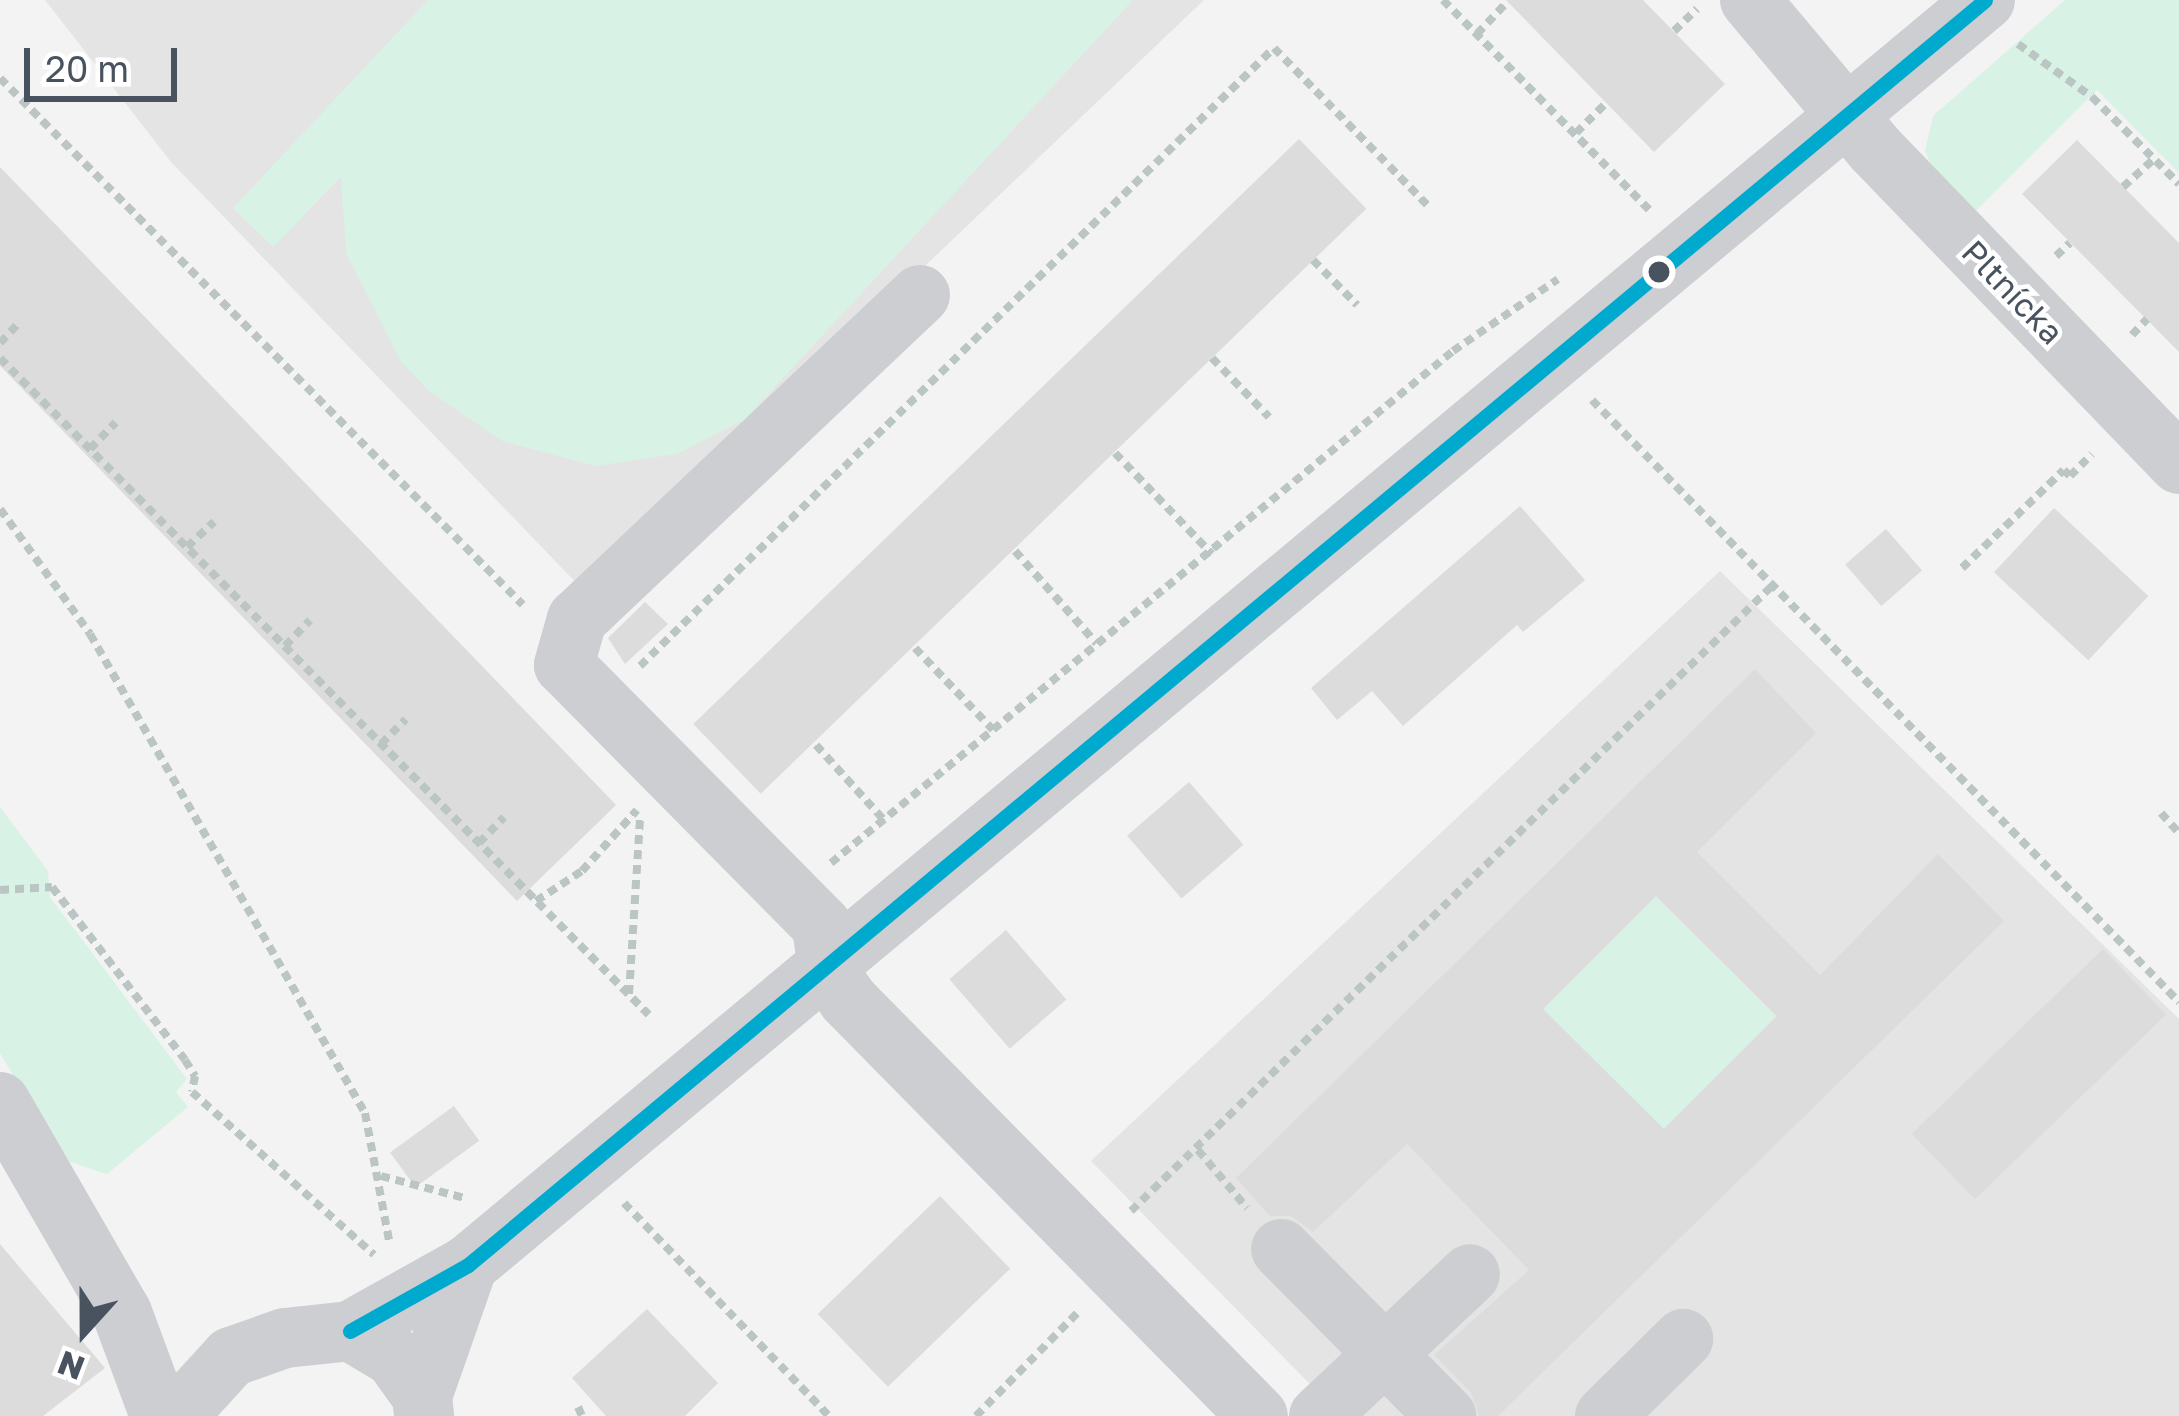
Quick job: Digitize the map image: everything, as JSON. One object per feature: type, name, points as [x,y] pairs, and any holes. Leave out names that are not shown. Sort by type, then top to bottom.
[{"type":"street","name":"Pltnícka","points":[[1750,0],[1848,119],[2179,464]]},
{"type":"street","points":[[177,1416],[231,1357],[285,1338],[350,1331],[468,1264],[828,971],[1848,119],[1994,17]]},
{"type":"street","points":[[920,295],[578,619],[567,639],[565,665],[822,926],[828,971],[848,1000],[1258,1416]]},
{"type":"street","points":[[0,1102],[122,1313],[160,1416]]},
{"type":"street","points":[[1281,1249],[1446,1416]]},
{"type":"street","points":[[423,1406],[468,1264]]},
{"type":"street","points":[[1319,1416],[1470,1274]]},
{"type":"street","points":[[122,1313],[231,1357]]},
{"type":"street","points":[[350,1331],[394,1357],[423,1406]]},
{"type":"street","points":[[1605,1416],[1683,1339]]},
{"type":"path","points":[[1443,0],[1660,221]]},
{"type":"path","points":[[1674,31],[1707,0]]},
{"type":"path","points":[[1477,34],[1508,2]]},
{"type":"path","points":[[1994,17],[2092,97],[2179,184]]},
{"type":"path","points":[[0,78],[541,624],[622,684],[1274,48],[1431,209]]},
{"type":"path","points":[[1576,133],[1606,103]]},
{"type":"path","points":[[2123,187],[2154,159]]},
{"type":"path","points":[[1313,260],[1358,305]]},
{"type":"path","points":[[815,876],[1096,643],[1212,554],[1453,351],[1576,269]]},
{"type":"path","points":[[0,343],[18,324]]},
{"type":"path","points":[[0,358],[649,1015]]},
{"type":"path","points":[[1212,358],[1269,416]]},
{"type":"path","points":[[1582,391],[2179,1002]]},
{"type":"path","points":[[1962,568],[2132,415]]},
{"type":"path","points":[[90,449],[116,422]]},
{"type":"path","points":[[1115,452],[1212,554]]},
{"type":"path","points":[[0,509],[90,634],[365,1113],[392,1254]]},
{"type":"path","points":[[187,547],[214,522]]},
{"type":"path","points":[[1015,551],[1096,643]]},
{"type":"path","points":[[1126,1216],[1773,585]]},
{"type":"path","points":[[285,646],[310,620]]},
{"type":"path","points":[[916,648],[993,730]]},
{"type":"path","points":[[381,744],[406,718]]},
{"type":"path","points":[[816,745],[884,820]]},
{"type":"path","points":[[629,996],[643,747]]},
{"type":"path","points":[[536,901],[582,871],[641,806]]},
{"type":"path","points":[[2161,813],[2179,833]]},
{"type":"path","points":[[479,843],[504,817]]},
{"type":"path","points":[[0,890],[52,887],[185,1060],[195,1076],[192,1092],[377,1258]]},
{"type":"path","points":[[1198,1150],[1281,1249]]},
{"type":"path","points":[[380,1175],[418,1192],[473,1199]]},
{"type":"path","points":[[611,1189],[829,1416]]},
{"type":"path","points":[[976,1416],[1097,1292]]},
{"type":"shaded area","points":[[45,0],[1204,0],[584,591],[171,162]]},
{"type":"shaded area","points":[[1720,571],[2179,1019],[2179,1416],[1341,1416],[1091,1161]]},
{"type":"green space","points":[[428,0],[1133,0],[745,419],[677,454],[595,466],[502,441],[429,391],[400,360],[346,253],[341,177],[273,247],[233,208]]},
{"type":"green space","points":[[2065,0],[2179,0],[2179,173],[2097,90],[1971,216],[1939,182],[1925,151],[1933,116]]},
{"type":"green space","points":[[0,807],[48,871],[50,897],[187,1079],[176,1092],[188,1107],[107,1174],[64,1160],[0,1053]]},
{"type":"green space","points":[[1656,896],[1776,1016],[1663,1129],[1543,1009]]},
{"type":"building","points":[[1506,0],[1643,0],[1725,84],[1654,152]]},
{"type":"building","points":[[1299,139],[1366,209],[761,794],[693,724]]},
{"type":"building","points":[[2077,140],[2179,243],[2179,352],[2022,194]]},
{"type":"building","points":[[0,167],[616,805],[517,901],[0,366]]},
{"type":"building","points":[[1520,506],[1585,580],[1523,632],[1517,625],[1403,726],[1372,691],[1337,720],[1311,688]]},
{"type":"building","points":[[2054,508],[2148,596],[2088,660],[1994,572]]},
{"type":"building","points":[[1886,529],[1922,571],[1881,606],[1845,564]]},
{"type":"building","points":[[645,602],[668,624],[625,664],[608,638]]},
{"type":"building","points":[[1755,669],[1816,733],[1697,852],[1820,975],[1938,854],[2004,921],[1498,1416],[1479,1416],[1471,1393],[1434,1355],[1529,1270],[1407,1144],[1313,1232],[1291,1216],[1270,1216],[1236,1178]],"holes":[[[1656,896],[1777,1016],[1664,1129],[1543,1009]]]},
{"type":"building","points":[[1189,782],[1243,845],[1182,898],[1127,836]]},
{"type":"building","points":[[1006,930],[1066,999],[1010,1049],[949,979]]},
{"type":"building","points":[[2103,949],[2166,1014],[1975,1199],[1912,1134]]},
{"type":"building","points":[[454,1106],[479,1141],[415,1187],[390,1152]]},
{"type":"building","points":[[940,1196],[1010,1269],[888,1387],[818,1314]]},
{"type":"building","points":[[0,1244],[105,1368],[43,1416],[0,1416]]},
{"type":"building","points":[[647,1309],[718,1383],[685,1416],[606,1416],[572,1378]]},
{"type":"transit line","points":[[350,1331],[468,1265],[1985,0]]}]
